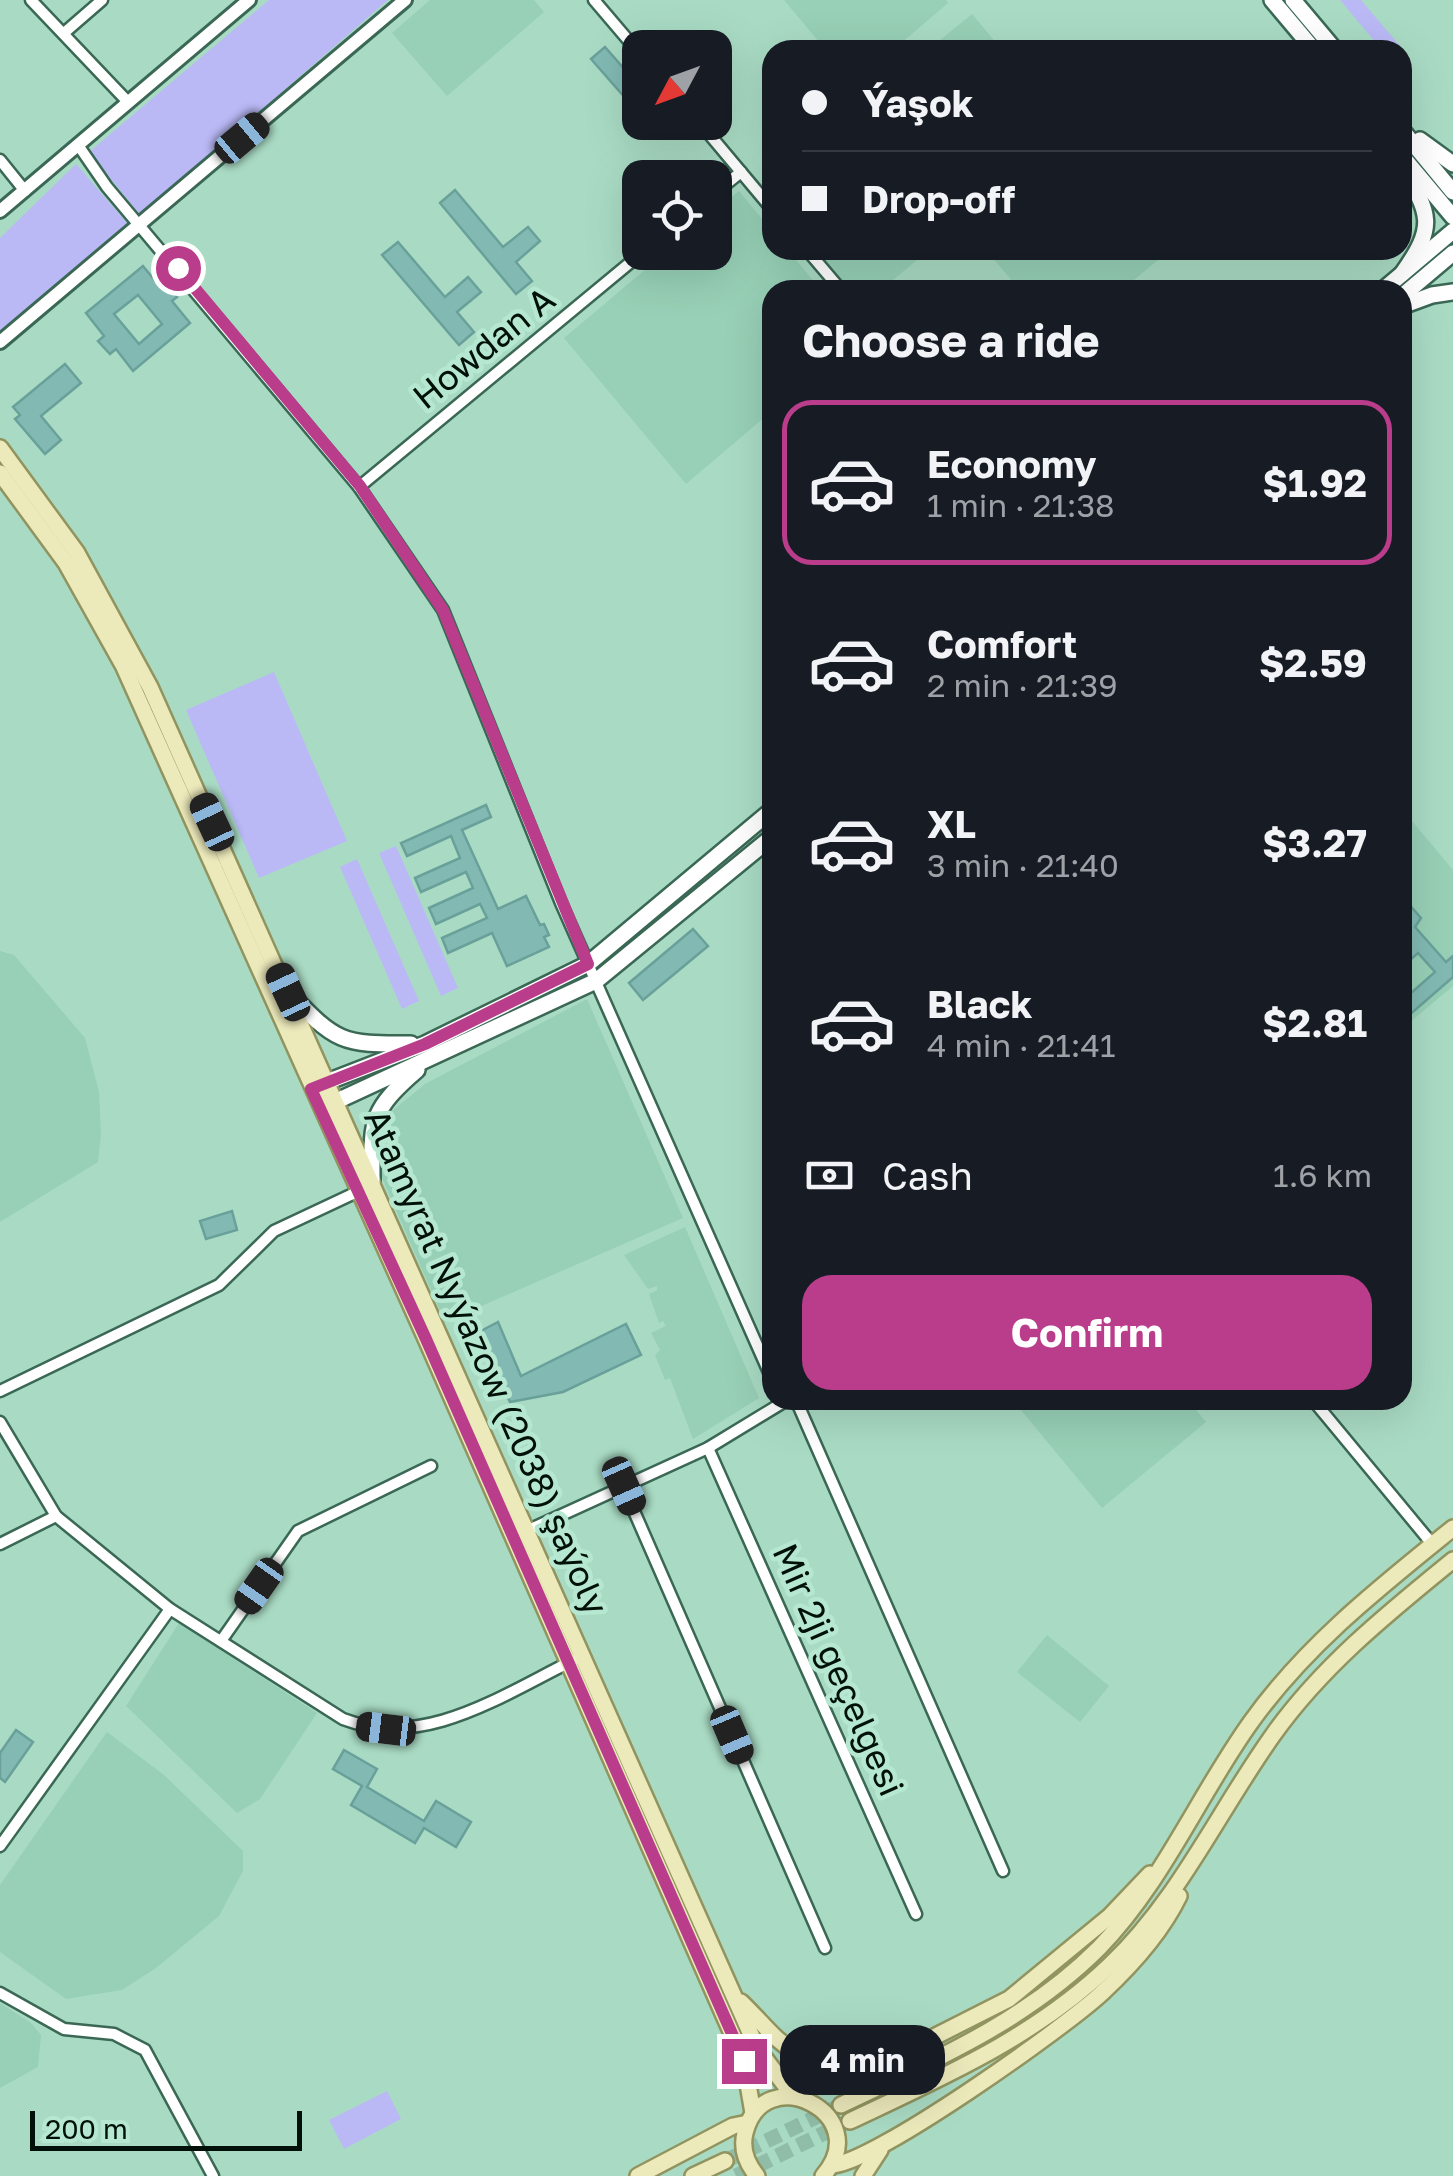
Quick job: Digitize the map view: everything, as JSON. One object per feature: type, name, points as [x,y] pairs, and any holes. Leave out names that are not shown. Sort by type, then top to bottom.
[{"type":"main road","points":[[1272,0],[1306,40]]},
{"type":"main road","points":[[1293,0],[1327,40]]},
{"type":"main road","points":[[1412,135],[1453,164]]},
{"type":"main road","points":[[1412,141],[1453,192]]},
{"type":"main road","points":[[1412,168],[1453,217]]},
{"type":"main road","points":[[1412,183],[1423,200],[1428,223],[1424,240],[1412,259]]},
{"type":"main road","points":[[1395,280],[1453,231]]},
{"type":"main road","points":[[1412,288],[1453,253]]},
{"type":"main road","points":[[1402,274],[1411,260]]},
{"type":"main road","points":[[1412,302],[1432,294],[1453,292]]},
{"type":"main road","name":"Atamyrat Nyýazow (2038) şaýoly","points":[[0,448],[77,553],[119,625],[337,1101],[364,1188]]},
{"type":"main road","name":"Atamyrat Nyýazow (2038) şaýoly","points":[[0,473],[66,563],[107,631],[320,1109],[364,1188],[757,2048],[794,2097],[816,2104],[831,2121],[837,2143],[828,2172]]},
{"type":"main road","points":[[320,1109],[588,964],[762,818]]},
{"type":"main road","points":[[311,1089],[428,1051],[596,981],[762,845]]},
{"type":"main road","points":[[288,992],[322,1027],[343,1040],[428,1051]]},
{"type":"main road","points":[[364,1188],[373,1121],[428,1051]]},
{"type":"main road","points":[[841,2105],[978,2038],[1038,2000],[1120,1924],[1168,1858],[1224,1762],[1289,1675],[1345,1618],[1453,1528]]},
{"type":"main road","points":[[828,2172],[886,2144],[1062,2026],[1102,1993],[1169,1917],[1196,1861],[1250,1768],[1300,1700],[1362,1635],[1453,1560]]},
{"type":"main road","name":"Atamyrat Nyýazow (2038) şaýoly","points":[[577,1659],[744,2061],[751,2118],[745,2155],[757,2176]]},
{"type":"main road","points":[[638,2176],[751,2118],[772,2100],[794,2097],[814,2078],[934,2037],[1008,1999],[1098,1926],[1168,1858]]},
{"type":"main road","points":[[850,2121],[986,2055],[1050,2016],[1151,1922],[1196,1861]]},
{"type":"main road","points":[[736,1996],[772,2038],[793,2053],[817,2062],[854,2062]]},
{"type":"main road","points":[[863,2176],[886,2144]]},
{"type":"main road","points":[[693,2176],[725,2161]]},
{"type":"street","points":[[31,0],[128,102]]},
{"type":"street","points":[[64,32],[102,0]]},
{"type":"street","points":[[0,212],[249,0]]},
{"type":"street","points":[[0,342],[404,0]]},
{"type":"street","points":[[594,0],[622,33]]},
{"type":"street","points":[[714,140],[762,197]]},
{"type":"street","points":[[78,145],[107,188],[360,486],[443,610],[588,964],[762,1356]]},
{"type":"street","points":[[0,160],[24,190]]},
{"type":"street","points":[[732,179],[741,172]]},
{"type":"street","points":[[816,260],[832,280]]},
{"type":"street","name":"Howdan A","points":[[360,486],[622,270]]},
{"type":"street","points":[[0,1391],[219,1285],[274,1231],[364,1188]]},
{"type":"street","points":[[519,1534],[708,1448],[769,1410]]},
{"type":"street","points":[[800,1410],[1003,1871]]},
{"type":"street","points":[[1322,1410],[1433,1544]]},
{"type":"street","points":[[0,1422],[56,1516],[170,1610],[343,1719],[386,1729],[420,1729],[577,1659]]},
{"type":"street","name":"Mir 2ji geçelgesi","points":[[708,1448],[916,1914]]},
{"type":"street","points":[[221,1641],[298,1531],[431,1466]]},
{"type":"street","points":[[624,1486],[825,1948]]},
{"type":"street","points":[[0,1544],[56,1516]]},
{"type":"street","points":[[0,1846],[170,1610]]},
{"type":"street","points":[[0,1993],[64,2030],[114,2034],[144,2050],[212,2176]]},
{"type":"shaded area","points":[[269,0],[388,0],[140,215],[89,152]]},
{"type":"shaded area","points":[[430,0],[534,0],[544,12],[447,96],[392,33]]},
{"type":"shaded area","points":[[784,0],[948,3],[905,40],[818,40]]},
{"type":"shaded area","points":[[1340,0],[1361,0],[1395,40],[1374,40]]},
{"type":"shaded area","points":[[972,14],[994,40],[940,40]]},
{"type":"shaded area","points":[[76,164],[128,224],[0,332],[0,238]]},
{"type":"shaded area","points":[[739,191],[762,219],[762,260],[796,260],[813,280],[762,280],[762,419],[686,484],[564,338],[645,270],[732,270],[732,197]]},
{"type":"shaded area","points":[[822,260],[917,260],[893,280],[838,280]]},
{"type":"shaded area","points":[[994,260],[1158,260],[1134,280],[1012,280]]},
{"type":"shaded area","points":[[274,672],[347,841],[259,878],[186,710]]},
{"type":"shaded area","points":[[1412,821],[1453,870],[1453,986],[1412,1020]]},
{"type":"shaded area","points":[[396,846],[458,988],[441,996],[379,853]]},
{"type":"shaded area","points":[[357,859],[419,1001],[402,1009],[340,867]]},
{"type":"shaded area","points":[[0,951],[14,955],[85,1038],[99,1092],[101,1134],[98,1162],[0,1222]]},
{"type":"shaded area","points":[[587,999],[683,1218],[445,1322],[378,1169],[381,1120],[425,1084]]},
{"type":"shaded area","points":[[685,1227],[759,1398],[693,1439],[670,1378],[665,1380],[655,1355],[660,1350],[651,1333],[666,1326],[663,1321],[659,1323],[649,1294],[657,1286],[648,1289],[624,1255]]},
{"type":"shaded area","points":[[1021,1410],[1196,1410],[1206,1422],[1102,1508]]},
{"type":"shaded area","points":[[179,1623],[317,1713],[260,1799],[237,1813],[126,1706]]},
{"type":"shaded area","points":[[1047,1635],[1109,1686],[1080,1722],[1017,1672]]},
{"type":"shaded area","points":[[107,1732],[164,1775],[243,1851],[243,1871],[219,1916],[156,1968],[122,1990],[66,1999],[0,1952],[0,1885]]},
{"type":"shaded area","points":[[0,2003],[31,2023],[41,2035],[38,2067],[0,2088]]},
{"type":"shaded area","points":[[387,2091],[401,2119],[344,2149],[329,2120]]},
{"type":"building","points":[[605,47],[622,66],[622,94],[591,59]]},
{"type":"building","points":[[455,190],[503,247],[528,227],[540,241],[516,262],[532,281],[516,294],[440,203]]},
{"type":"building","points":[[398,242],[445,297],[468,277],[481,292],[457,312],[474,332],[459,345],[382,255]]},
{"type":"building","points":[[143,266],[161,288],[166,284],[177,297],[172,301],[190,323],[133,371],[116,349],[110,354],[98,341],[104,336],[86,313]],"holes":[[[138,295],[162,324],[139,344],[114,314]]]},
{"type":"building","points":[[65,364],[81,383],[41,416],[61,440],[45,454],[15,419],[20,415],[13,407]]},
{"type":"building","points":[[486,805],[491,817],[462,830],[498,909],[526,896],[549,935],[544,937],[549,947],[507,966],[492,933],[448,953],[442,938],[487,918],[480,904],[436,924],[429,908],[473,888],[466,872],[421,892],[415,878],[460,858],[451,836],[407,856],[401,843]]},
{"type":"building","points":[[1412,908],[1421,918],[1415,927],[1446,962],[1453,956],[1453,977],[1412,1013],[1412,992],[1435,972],[1418,953],[1412,958]]},
{"type":"building","points":[[693,929],[708,946],[643,1000],[629,983]]},
{"type":"building","points":[[232,1211],[237,1230],[206,1239],[200,1221]]},
{"type":"building","points":[[498,1322],[521,1376],[626,1324],[641,1355],[563,1392],[510,1402],[479,1332]]},
{"type":"building","points":[[16,1730],[33,1742],[5,1782],[0,1778],[0,1753]]},
{"type":"building","points":[[344,1750],[377,1769],[367,1787],[424,1821],[436,1801],[471,1822],[456,1847],[424,1828],[415,1843],[351,1805],[362,1786],[333,1769]]},
{"type":"tunnel","points":[[725,2161],[841,2105]]},
{"type":"tunnel","points":[[736,2176],[845,2123]]},
{"type":"route","points":[[178,268],[360,486],[443,610],[588,964],[425,1044],[311,1089],[426,1339],[744,2061]]}]
